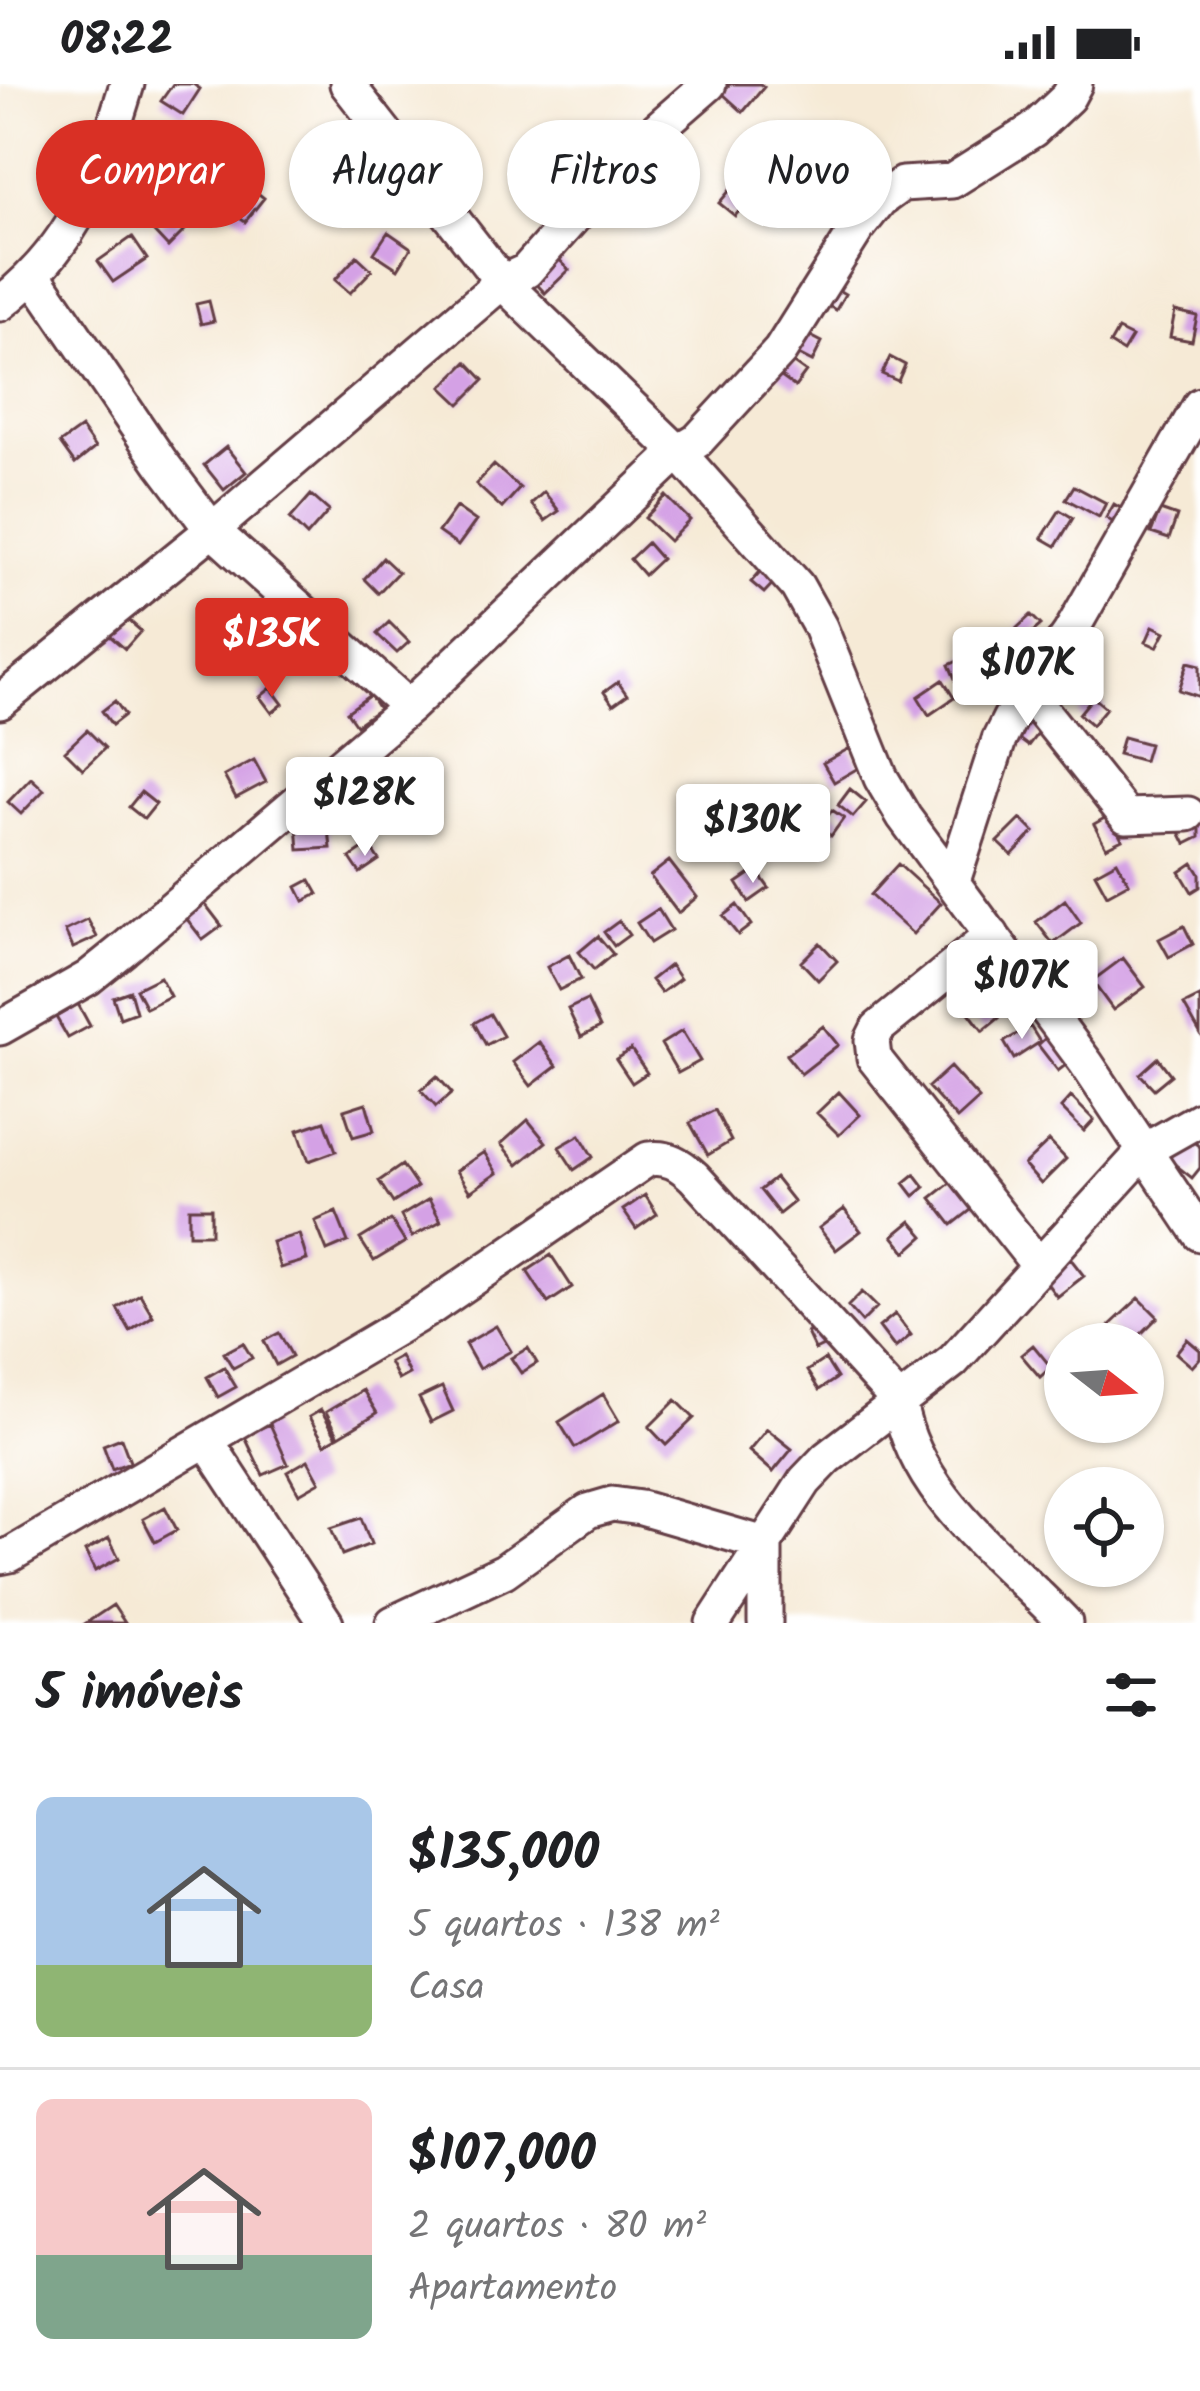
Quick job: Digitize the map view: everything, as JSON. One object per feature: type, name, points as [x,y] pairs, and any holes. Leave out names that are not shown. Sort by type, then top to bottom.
[{"type":"street","points":[[0,304],[35,277],[63,243],[107,151],[127,84]]},
{"type":"street","points":[[349,84],[502,282],[678,452],[797,586],[820,627],[881,778],[904,817],[1145,1150],[1200,1234]]},
{"type":"street","points":[[0,702],[212,530],[502,282],[526,271],[632,151],[709,84]]},
{"type":"street","points":[[0,1028],[88,977],[124,949],[409,707],[678,452],[697,441],[780,351],[856,229],[880,200],[902,184],[952,181],[1033,130],[1075,84]]},
{"type":"street","points":[[35,277],[212,530],[409,707]]},
{"type":"street","points":[[953,881],[999,740],[1070,633],[1200,405]]},
{"type":"street","points":[[1028,693],[1126,815],[1188,814]]},
{"type":"street","points":[[992,935],[878,1028],[872,1040],[874,1058],[1039,1266]]},
{"type":"street","points":[[713,1623],[805,1481],[827,1458],[953,1361],[1145,1150],[1200,1119]]},
{"type":"street","points":[[0,1557],[10,1556],[432,1306],[648,1160],[661,1157],[681,1165],[694,1178],[899,1402],[912,1445],[964,1526],[1065,1623]]},
{"type":"street","points":[[206,1441],[326,1623]]},
{"type":"street","points":[[393,1623],[504,1571],[589,1511],[612,1504],[765,1544]]},
{"type":"street","points":[[765,1544],[765,1623]]},
{"type":"building","points":[[173,84],[193,84],[200,89],[183,115],[161,101]]},
{"type":"building","points":[[730,84],[764,87],[743,112],[722,93]]},
{"type":"building","points":[[158,228],[186,229],[168,247],[154,232]]},
{"type":"building","points":[[388,232],[411,248],[398,269],[374,253]]},
{"type":"building","points":[[132,237],[147,259],[113,282],[98,261]]},
{"type":"building","points":[[555,255],[569,270],[545,293],[531,278]]},
{"type":"building","points":[[357,256],[372,270],[350,293],[335,280]]},
{"type":"building","points":[[828,284],[845,294],[836,310],[819,301]]},
{"type":"building","points":[[209,301],[214,321],[201,324],[196,304]]},
{"type":"building","points":[[1175,311],[1197,316],[1192,341],[1170,337]]},
{"type":"building","points":[[1118,330],[1132,337],[1123,352],[1110,344]]},
{"type":"building","points":[[803,332],[822,342],[812,362],[793,352]]},
{"type":"building","points":[[781,354],[806,372],[795,387],[770,369]]},
{"type":"building","points":[[890,357],[905,365],[898,381],[882,374]]},
{"type":"building","points":[[467,362],[484,380],[460,404],[442,387]]},
{"type":"building","points":[[81,428],[95,448],[75,464],[60,443]]},
{"type":"building","points":[[226,447],[246,472],[224,490],[204,465]]},
{"type":"building","points":[[494,465],[520,488],[502,508],[476,484]]},
{"type":"building","points":[[1074,486],[1106,503],[1099,517],[1066,499]]},
{"type":"building","points":[[544,492],[559,511],[545,521],[531,504]]},
{"type":"building","points":[[311,495],[329,511],[307,536],[290,519]]},
{"type":"building","points":[[666,496],[690,520],[669,541],[645,518]]},
{"type":"building","points":[[1114,504],[1129,513],[1121,527],[1106,518]]},
{"type":"building","points":[[456,507],[476,521],[458,546],[438,532]]},
{"type":"building","points":[[1060,510],[1073,518],[1056,546],[1042,538]]},
{"type":"building","points":[[1160,510],[1177,516],[1169,539],[1151,533]]},
{"type":"building","points":[[647,543],[661,559],[644,575],[630,559]]},
{"type":"building","points":[[383,558],[398,572],[378,593],[364,579]]},
{"type":"building","points":[[766,565],[779,577],[764,593],[751,582]]},
{"type":"building","points":[[1031,615],[1041,625],[1026,638],[1017,628]]},
{"type":"building","points":[[126,618],[141,631],[125,649],[110,636]]},
{"type":"building","points":[[389,622],[409,642],[397,653],[377,634]]},
{"type":"building","points":[[1153,626],[1165,632],[1157,647],[1146,642]]},
{"type":"building","points":[[971,655],[978,671],[956,681],[949,665]]},
{"type":"building","points":[[1188,662],[1200,665],[1200,697],[1179,690]]},
{"type":"building","points":[[943,680],[954,698],[929,715],[918,697]]},
{"type":"building","points":[[618,682],[627,695],[613,705],[604,692]]},
{"type":"building","points":[[271,688],[283,704],[272,713],[260,697]]},
{"type":"building","points":[[370,695],[379,709],[356,725],[347,712]]},
{"type":"building","points":[[1093,697],[1106,708],[1092,725],[1079,714]]},
{"type":"building","points":[[115,701],[125,715],[112,725],[102,711]]},
{"type":"building","points":[[1029,712],[1044,725],[1028,746],[1012,734]]},
{"type":"building","points":[[87,730],[105,748],[83,769],[65,751]]},
{"type":"building","points":[[1123,737],[1149,744],[1144,761],[1118,754]]},
{"type":"building","points":[[850,748],[860,767],[834,782],[823,763]]},
{"type":"building","points":[[254,760],[266,782],[236,798],[224,776]]},
{"type":"building","points":[[31,778],[44,790],[21,814],[8,802]]},
{"type":"building","points":[[850,789],[866,802],[853,817],[838,805]]},
{"type":"building","points":[[141,792],[156,804],[144,819],[129,807]]},
{"type":"building","points":[[386,798],[401,819],[385,831],[369,811]]},
{"type":"building","points":[[346,808],[353,817],[342,826],[335,817]]},
{"type":"building","points":[[832,810],[844,818],[831,836],[820,828]]},
{"type":"building","points":[[1110,815],[1122,839],[1106,847],[1094,824]]},
{"type":"building","points":[[1200,816],[1200,837],[1186,844],[1178,828]]},
{"type":"building","points":[[1021,819],[1034,832],[1012,855],[998,842]]},
{"type":"building","points":[[328,821],[331,848],[299,850],[297,824]]},
{"type":"building","points":[[369,845],[379,860],[360,873],[350,858]]},
{"type":"building","points":[[669,861],[697,897],[678,913],[650,876]]},
{"type":"building","points":[[1117,861],[1129,883],[1107,895],[1095,873]]},
{"type":"building","points":[[1193,863],[1200,874],[1200,887],[1192,892],[1180,872]]},
{"type":"building","points":[[898,864],[941,903],[913,934],[870,895]]},
{"type":"building","points":[[756,870],[769,888],[749,902],[737,883]]},
{"type":"building","points":[[310,880],[318,894],[304,901],[297,887]]},
{"type":"building","points":[[202,900],[222,926],[203,940],[183,914]]},
{"type":"building","points":[[1065,900],[1081,923],[1053,944],[1036,922]]},
{"type":"building","points":[[737,905],[751,925],[738,935],[723,916]]},
{"type":"building","points":[[658,909],[671,930],[650,943],[637,923]]},
{"type":"building","points":[[88,920],[97,937],[73,948],[65,931]]},
{"type":"building","points":[[619,921],[629,935],[614,946],[604,932]]},
{"type":"building","points":[[1184,926],[1193,944],[1169,957],[1159,939]]},
{"type":"building","points":[[598,936],[613,954],[594,970],[579,952]]},
{"type":"building","points":[[820,943],[837,961],[818,980],[801,962]]},
{"type":"building","points":[[569,955],[581,979],[559,990],[547,967]]},
{"type":"building","points":[[1123,958],[1145,987],[1113,1010],[1092,981]]},
{"type":"building","points":[[670,965],[680,979],[661,993],[651,980]]},
{"type":"building","points":[[160,977],[170,996],[146,1008],[136,989]]},
{"type":"building","points":[[130,991],[136,1012],[120,1018],[113,997]]},
{"type":"building","points":[[982,997],[999,1018],[983,1031],[967,1010]]},
{"type":"building","points":[[1200,997],[1200,1033],[1184,1005]]},
{"type":"building","points":[[587,1000],[600,1027],[581,1037],[568,1009]]},
{"type":"building","points":[[78,1004],[90,1026],[68,1038],[56,1017]]},
{"type":"building","points":[[490,1014],[503,1036],[486,1045],[474,1023]]},
{"type":"building","points":[[823,1026],[838,1045],[801,1074],[786,1055]]},
{"type":"building","points":[[1030,1026],[1040,1042],[1014,1059],[1004,1042]]},
{"type":"building","points":[[682,1031],[700,1061],[678,1073],[661,1044]]},
{"type":"building","points":[[1050,1034],[1071,1061],[1058,1071],[1038,1045]]},
{"type":"building","points":[[539,1042],[557,1066],[531,1086],[513,1062]]},
{"type":"building","points":[[631,1049],[647,1073],[632,1083],[616,1059]]},
{"type":"building","points":[[1158,1058],[1171,1075],[1154,1089],[1140,1074]]},
{"type":"building","points":[[950,1067],[979,1099],[957,1119],[928,1087]]},
{"type":"building","points":[[437,1076],[452,1093],[436,1107],[421,1090]]},
{"type":"building","points":[[839,1092],[860,1115],[839,1135],[817,1113]]},
{"type":"building","points":[[1071,1097],[1094,1120],[1084,1131],[1061,1108]]},
{"type":"building","points":[[366,1103],[374,1131],[353,1137],[344,1110]]},
{"type":"building","points":[[715,1110],[731,1141],[708,1155],[690,1123]]},
{"type":"building","points":[[528,1120],[546,1142],[518,1165],[501,1144]]},
{"type":"building","points":[[325,1121],[336,1151],[309,1161],[298,1130]]},
{"type":"building","points":[[580,1135],[593,1157],[574,1170],[559,1147]]},
{"type":"building","points":[[1186,1136],[1200,1147],[1200,1168],[1192,1178],[1168,1159]]},
{"type":"building","points":[[1049,1141],[1066,1159],[1041,1184],[1024,1165]]},
{"type":"building","points":[[484,1152],[497,1173],[470,1192],[456,1171]]},
{"type":"building","points":[[402,1165],[417,1187],[393,1203],[379,1181]]},
{"type":"building","points":[[915,1174],[925,1187],[914,1196],[904,1183]]},
{"type":"building","points":[[959,1176],[980,1203],[952,1225],[931,1198]]},
{"type":"building","points":[[775,1178],[794,1202],[779,1214],[760,1190]]},
{"type":"building","points":[[645,1195],[657,1214],[636,1229],[623,1210]]},
{"type":"building","points":[[429,1199],[441,1221],[412,1237],[401,1216]]},
{"type":"building","points":[[189,1208],[211,1208],[211,1234],[189,1234]]},
{"type":"building","points":[[844,1209],[861,1231],[836,1250],[819,1228]]},
{"type":"building","points":[[336,1212],[348,1242],[327,1251],[315,1221]]},
{"type":"building","points":[[391,1220],[405,1242],[374,1261],[360,1239]]},
{"type":"building","points":[[911,1221],[924,1236],[906,1252],[893,1236]]},
{"type":"building","points":[[299,1234],[307,1260],[280,1268],[272,1242]]},
{"type":"building","points":[[551,1255],[572,1287],[548,1303],[527,1271]]},
{"type":"building","points":[[1070,1258],[1084,1276],[1057,1297],[1043,1278]]},
{"type":"building","points":[[862,1292],[877,1307],[862,1322],[848,1306]]},
{"type":"building","points":[[140,1294],[153,1316],[130,1331],[117,1308]]},
{"type":"building","points":[[1139,1298],[1158,1317],[1152,1323],[1112,1323]]},
{"type":"building","points":[[895,1314],[911,1335],[895,1348],[879,1327]]},
{"type":"building","points":[[496,1326],[511,1351],[479,1369],[465,1344]]},
{"type":"building","points":[[820,1327],[829,1343],[815,1350],[807,1333]]},
{"type":"building","points":[[279,1333],[292,1356],[276,1365],[264,1341]]},
{"type":"building","points":[[1187,1339],[1200,1350],[1192,1367],[1176,1353]]},
{"type":"building","points":[[243,1343],[252,1358],[233,1368],[224,1353]]},
{"type":"building","points":[[1033,1345],[1044,1358],[1044,1373],[1040,1377],[1021,1355]]},
{"type":"building","points":[[528,1348],[537,1363],[521,1373],[511,1358]]},
{"type":"building","points":[[400,1356],[409,1374],[398,1380],[389,1362]]},
{"type":"building","points":[[825,1359],[837,1378],[819,1390],[807,1371]]},
{"type":"building","points":[[224,1367],[236,1387],[218,1397],[207,1377]]},
{"type":"building","points":[[442,1387],[453,1411],[431,1422],[419,1398]]},
{"type":"building","points":[[363,1390],[377,1413],[339,1436],[326,1412]]},
{"type":"building","points":[[603,1394],[619,1421],[575,1448],[559,1422]]},
{"type":"building","points":[[676,1400],[694,1418],[666,1445],[649,1427]]},
{"type":"building","points":[[321,1410],[337,1437],[325,1444],[309,1417]]},
{"type":"building","points":[[270,1424],[288,1464],[263,1475],[244,1435]]},
{"type":"building","points":[[767,1429],[792,1449],[773,1472],[749,1451]]},
{"type":"building","points":[[121,1438],[130,1462],[112,1469],[103,1445]]},
{"type":"building","points":[[308,1460],[320,1482],[299,1494],[287,1472]]},
{"type":"building","points":[[165,1507],[177,1530],[155,1542],[143,1519]]},
{"type":"building","points":[[361,1518],[371,1544],[342,1555],[331,1528]]},
{"type":"building","points":[[109,1538],[119,1558],[95,1571],[85,1551]]},
{"type":"building","points":[[113,1605],[125,1623],[86,1623]]}]
